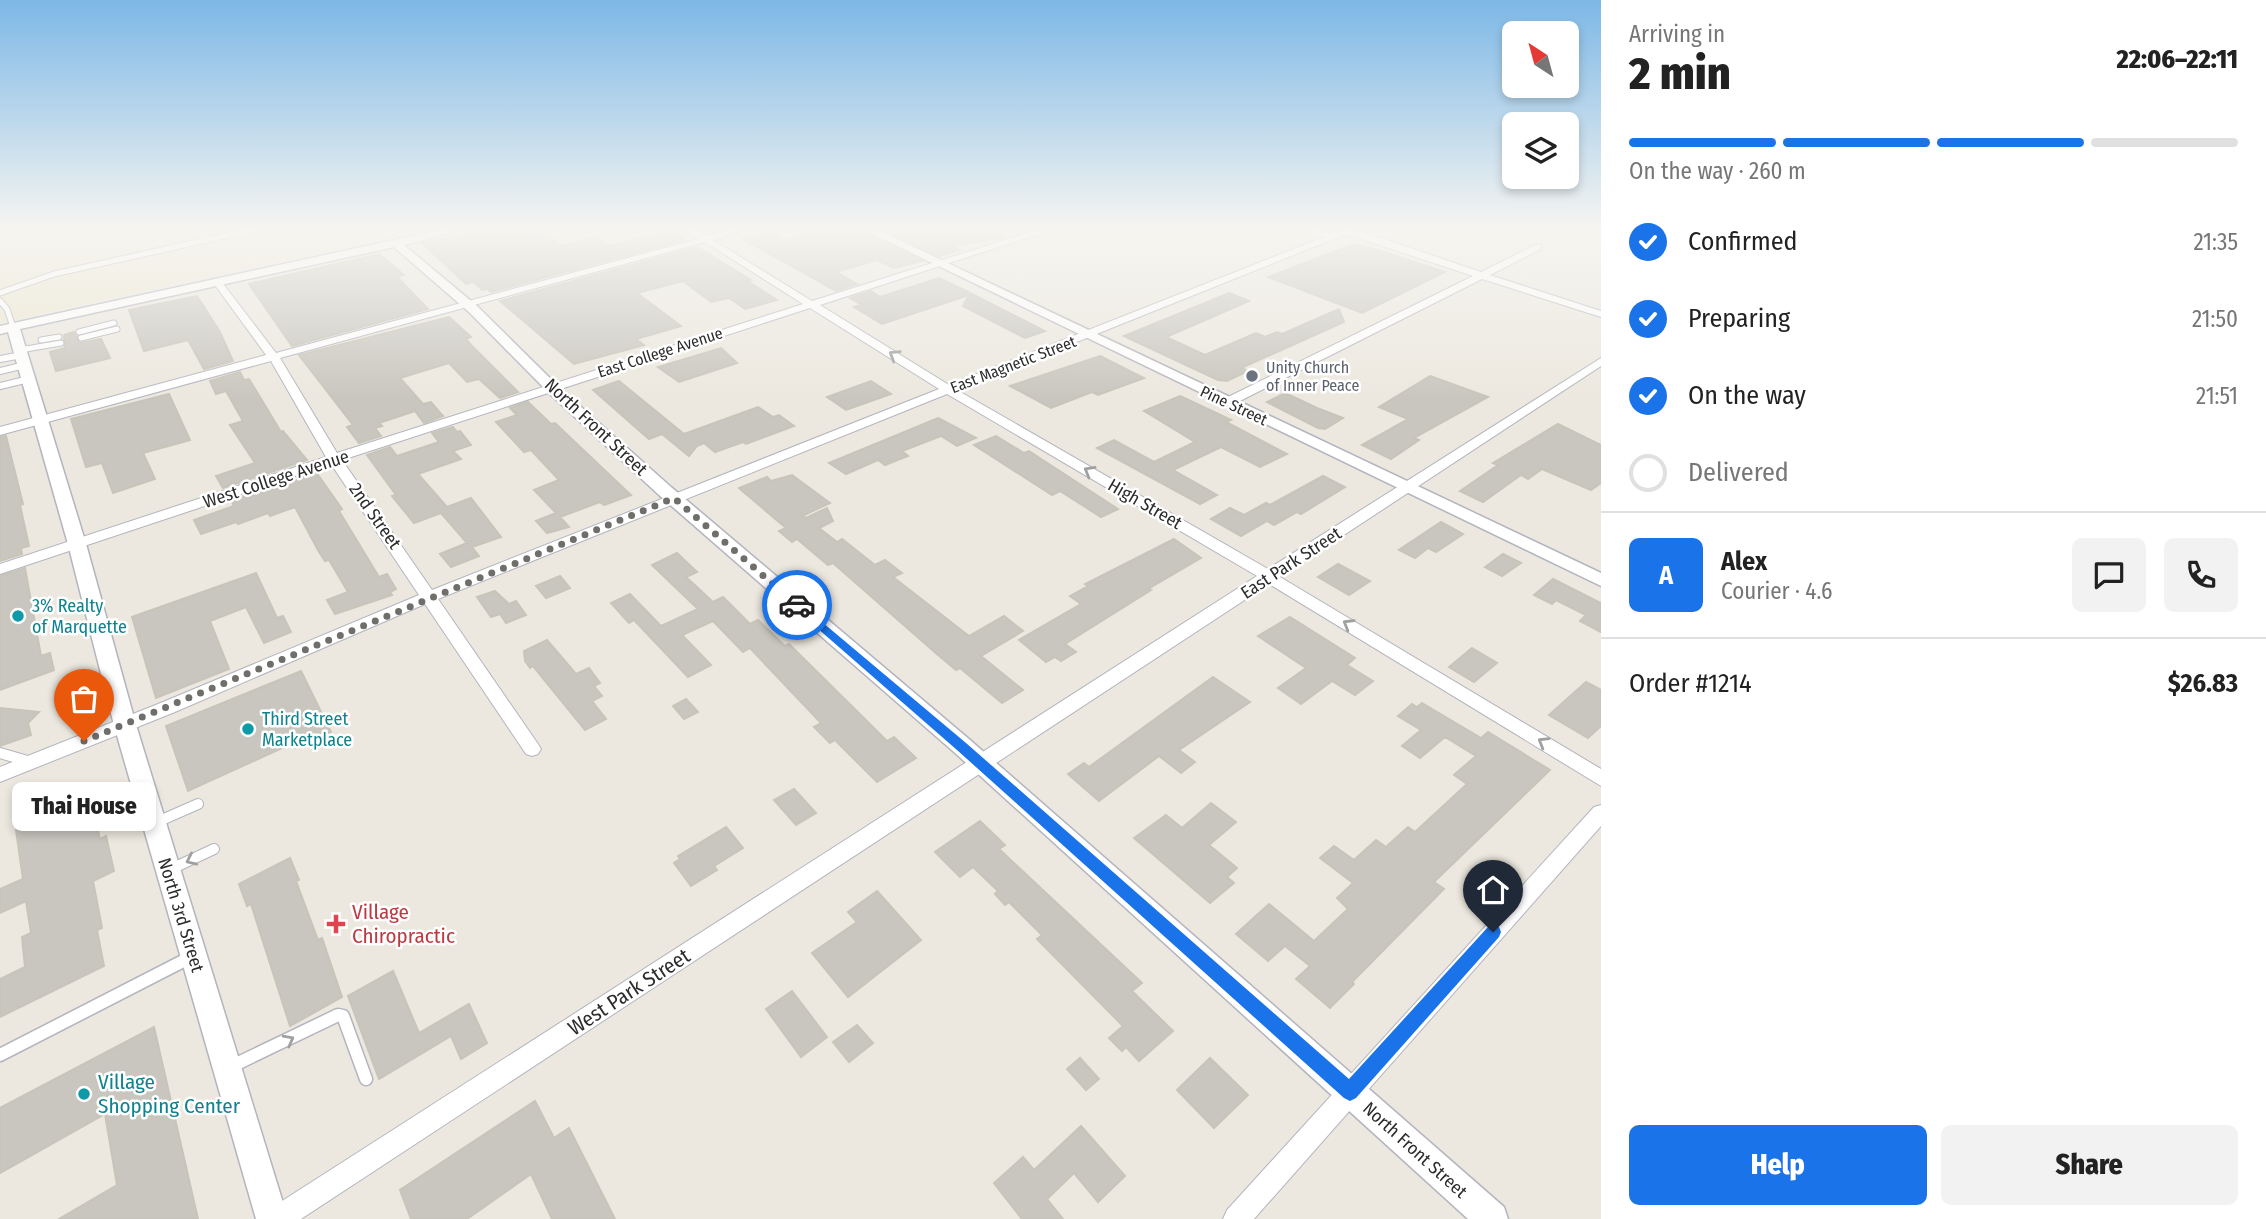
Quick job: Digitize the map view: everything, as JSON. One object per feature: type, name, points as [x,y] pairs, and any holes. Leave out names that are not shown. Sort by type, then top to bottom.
[{"type":"street","points":[[17,351],[209,286]]},
{"type":"street","name":"2nd Street","points":[[220,286],[274,357],[335,459],[533,749]]},
{"type":"street","name":"North Front Street","points":[[446,286],[551,387],[674,498],[981,764],[1492,1219]]},
{"type":"street","points":[[0,431],[536,286]]},
{"type":"street","name":"High Street","points":[[781,286],[1601,778]]},
{"type":"street","name":"East College Avenue","points":[[551,387],[870,286]]},
{"type":"street","name":"Pine Street","points":[[987,286],[1601,580]]},
{"type":"street","name":"East Magnetic Street","points":[[0,775],[674,498],[1211,286]]},
{"type":"street","points":[[1228,402],[1463,286]]},
{"type":"street","points":[[1514,286],[1601,314]]},
{"type":"street","name":"North 3rd Street","points":[[17,351],[41,421],[125,725],[272,1219]]},
{"type":"street","name":"East Park Street","points":[[981,764],[1601,361]]},
{"type":"street","name":"West College Avenue","points":[[0,569],[551,387]]},
{"type":"street","name":"West Park Street","points":[[277,1219],[981,764]]},
{"type":"street","points":[[1236,1219],[1601,813]]},
{"type":"lane","points":[[0,293],[20,286]]},
{"type":"lane","points":[[0,301],[7,309],[17,351],[0,386]]},
{"type":"lane","points":[[80,335],[115,326]]},
{"type":"lane","points":[[0,371],[17,351],[60,340],[17,351]]},
{"type":"lane","points":[[0,753],[31,762]]},
{"type":"lane","points":[[154,824],[198,804]]},
{"type":"lane","points":[[168,870],[214,849]]},
{"type":"lane","points":[[0,1055],[193,955]]},
{"type":"lane","points":[[227,1068],[338,1015],[343,1016],[366,1079]]},
{"type":"shaded area","points":[[0,286],[165,286],[0,322]]},
{"type":"building","points":[[250,286],[406,286],[428,309],[292,346]]},
{"type":"building","points":[[478,286],[514,286],[491,292]]},
{"type":"building","points":[[555,286],[664,286],[637,293],[681,326],[636,339],[644,345],[574,364],[500,301]]},
{"type":"building","points":[[690,286],[755,286],[777,300],[745,309],[729,298],[711,302]]},
{"type":"building","points":[[827,286],[851,286],[836,291]]},
{"type":"building","points":[[915,286],[955,286],[1045,331],[1025,338],[963,306],[969,295],[882,324],[854,307],[862,305],[850,298],[871,291],[880,297]]},
{"type":"building","points":[[1291,286],[1417,286],[1362,313]]},
{"type":"building","points":[[1229,293],[1249,301],[1166,337],[1205,355],[1256,333],[1265,337],[1277,332],[1282,334],[1339,309],[1344,322],[1241,368],[1248,371],[1227,381],[1218,380],[1124,336]]},
{"type":"building","points":[[197,296],[220,332],[233,361],[204,369],[188,340],[144,351],[129,310]]},
{"type":"building","points":[[449,317],[471,337],[466,339],[472,346],[518,392],[500,398],[479,379],[467,382],[449,363],[400,378],[423,404],[431,402],[443,416],[424,423],[415,411],[379,423],[382,426],[375,428],[381,436],[359,443],[347,427],[353,425],[299,355]]},
{"type":"building","points":[[74,332],[80,343],[101,339],[110,358],[56,371],[50,352],[65,348],[64,335]]},
{"type":"building","points":[[721,348],[737,363],[679,382],[658,367]]},
{"type":"building","points":[[1100,356],[1144,378],[1098,395],[1092,392],[1051,408],[1010,386]]},
{"type":"building","points":[[240,372],[244,380],[249,379],[281,432],[283,431],[307,460],[223,488],[216,476],[255,463],[230,425],[243,421],[226,391],[216,394],[210,381]]},
{"type":"building","points":[[1430,376],[1488,397],[1414,438],[1419,440],[1391,459],[1362,445],[1408,419],[1379,407]]},
{"type":"building","points":[[619,381],[684,434],[758,407],[773,417],[779,415],[794,426],[715,452],[704,443],[697,446],[689,456],[662,434],[649,439],[593,390]]},
{"type":"building","points":[[871,381],[891,394],[846,410],[827,397]]},
{"type":"building","points":[[1285,393],[1343,418],[1325,429],[1318,428],[1267,402]]},
{"type":"building","points":[[169,394],[190,440],[143,453],[155,479],[113,493],[102,463],[86,467],[71,419]]},
{"type":"building","points":[[1180,396],[1231,420],[1226,422],[1287,454],[1260,467],[1221,447],[1173,470],[1217,495],[1200,504],[1097,448],[1114,440],[1154,462],[1195,442],[1144,411]]},
{"type":"building","points":[[528,402],[551,424],[555,423],[631,495],[604,505],[600,502],[560,517],[569,527],[547,533],[536,521],[556,513],[534,490],[559,480],[531,450],[524,452],[496,422],[517,415],[510,408]]},
{"type":"building","points":[[938,418],[976,438],[957,446],[941,436],[902,451],[908,456],[885,465],[878,460],[846,474],[829,463]]},
{"type":"building","points":[[1558,424],[1601,445],[1601,483],[1591,490],[1542,469],[1528,479],[1521,475],[1483,502],[1460,491],[1498,465],[1493,463]]},
{"type":"building","points":[[453,427],[457,432],[460,431],[471,445],[453,451],[461,459],[418,474],[447,507],[471,498],[501,537],[472,547],[479,556],[451,567],[440,554],[467,543],[441,513],[414,523],[392,496],[396,495],[367,455],[390,447],[397,456],[439,442],[432,433]]},
{"type":"building","points":[[6,436],[23,504],[20,505],[29,546],[21,548],[22,554],[0,561],[0,437]]},
{"type":"building","points":[[996,436],[1024,453],[1029,451],[1118,509],[1101,517],[1060,491],[1052,495],[974,445]]},
{"type":"building","points":[[316,472],[342,509],[339,511],[379,577],[387,574],[396,589],[390,592],[392,595],[335,614],[327,600],[348,592],[329,560],[325,561],[319,552],[295,507],[201,534],[194,520],[234,506],[231,500]]},
{"type":"building","points":[[792,475],[830,503],[802,516],[806,518],[827,508],[833,521],[819,528],[837,542],[842,539],[875,565],[885,560],[902,573],[893,577],[969,636],[1004,616],[1023,631],[981,656],[1023,690],[1002,703],[960,668],[956,670],[833,563],[828,565],[797,539],[792,542],[779,531],[786,528],[739,488],[767,477],[771,481]]},
{"type":"building","points":[[1323,476],[1345,487],[1301,514],[1297,512],[1274,525],[1267,521],[1241,536],[1211,519],[1230,508],[1244,515],[1266,503],[1270,505]]},
{"type":"building","points":[[1441,522],[1463,534],[1436,552],[1428,548],[1415,558],[1399,550]]},
{"type":"building","points":[[1174,539],[1201,558],[1148,589],[1151,590],[1065,644],[1076,652],[1061,661],[1055,657],[1046,662],[1019,640],[1081,604],[1070,596],[1088,586],[1085,584]]},
{"type":"building","points":[[677,553],[697,572],[686,577],[713,602],[723,597],[750,624],[758,620],[785,646],[789,644],[887,741],[894,737],[916,758],[877,782],[835,740],[830,743],[814,727],[821,723],[750,648],[743,652],[713,621],[682,635],[711,665],[688,677],[634,620],[629,623],[611,603],[630,594],[661,626],[698,609],[652,565]]},
{"type":"building","points":[[1503,554],[1521,563],[1502,576],[1485,567]]},
{"type":"building","points":[[1338,564],[1370,581],[1349,595],[1318,577]]},
{"type":"building","points":[[25,568],[41,656],[50,653],[54,670],[0,690],[0,576]]},
{"type":"building","points":[[256,573],[277,618],[283,616],[291,632],[264,643],[246,607],[210,621],[229,669],[156,698],[132,617]]},
{"type":"building","points":[[560,576],[570,588],[546,598],[536,586]]},
{"type":"building","points":[[1553,579],[1601,603],[1601,632],[1580,621],[1586,615],[1556,600],[1552,604],[1534,595]]},
{"type":"building","points":[[495,591],[509,604],[516,601],[526,615],[506,623],[500,614],[491,617],[477,597]]},
{"type":"building","points":[[1290,617],[1355,658],[1347,665],[1373,681],[1355,695],[1332,681],[1301,704],[1278,688],[1306,668],[1258,636]]},
{"type":"building","points":[[547,640],[576,674],[589,668],[600,683],[594,686],[602,696],[592,701],[606,719],[585,730],[533,666],[530,668],[525,661],[524,651]]},
{"type":"building","points":[[1472,648],[1497,663],[1474,682],[1449,667]]},
{"type":"building","name":"Third Street Marketplace","points":[[301,671],[331,732],[295,748],[293,743],[188,791],[166,726]]},
{"type":"building","points":[[1213,677],[1250,702],[1179,750],[1195,762],[1181,773],[1159,756],[1099,801],[1068,774],[1084,763],[1089,767]]},
{"type":"building","points":[[1586,682],[1601,690],[1601,726],[1588,738],[1549,715]]},
{"type":"building","points":[[686,699],[698,712],[684,719],[673,706]]},
{"type":"building","points":[[1422,703],[1481,738],[1488,732],[1550,770],[1434,882],[1444,889],[1330,1008],[1296,979],[1310,966],[1285,946],[1268,961],[1236,934],[1269,904],[1314,941],[1348,909],[1337,898],[1353,883],[1320,858],[1334,846],[1354,860],[1376,840],[1386,847],[1408,827],[1415,832],[1467,784],[1454,775],[1476,756],[1445,737],[1420,758],[1402,746],[1421,730],[1398,716],[1412,704],[1417,707]]},
{"type":"building","points":[[0,708],[39,712],[28,723],[31,735],[0,746]]},
{"type":"building","points":[[794,789],[816,813],[796,825],[774,800]]},
{"type":"building","points":[[91,800],[100,839],[106,836],[114,871],[93,881],[102,928],[97,930],[104,966],[0,1017],[0,979],[25,967],[22,937],[31,933],[26,901],[0,913],[0,889],[23,879],[16,830],[61,808],[62,812]]},
{"type":"building","points":[[1211,803],[1236,822],[1209,845],[1237,868],[1227,877],[1234,883],[1210,903],[1134,838],[1166,815],[1182,828]]},
{"type":"building","points":[[980,821],[1005,845],[999,849],[1142,983],[1132,991],[1173,1031],[1139,1061],[1126,1047],[1122,1051],[1109,1038],[1123,1026],[1037,939],[1042,935],[1009,902],[1005,905],[995,894],[998,891],[973,867],[960,877],[935,852]]},
{"type":"building","points":[[726,827],[743,848],[714,866],[717,870],[691,886],[674,863],[680,859],[678,856]]},
{"type":"building","points":[[290,858],[318,940],[322,938],[342,997],[290,1026],[251,904],[247,906],[239,884]]},
{"type":"building","points":[[877,891],[921,940],[848,997],[812,953],[857,922],[848,912]]},
{"type":"building","points":[[393,971],[419,1033],[469,1004],[487,1043],[461,1059],[451,1036],[379,1079],[348,996]]},
{"type":"building","points":[[792,991],[827,1037],[801,1057],[766,1009]]},
{"type":"building","points":[[857,1025],[873,1043],[849,1062],[833,1042]]},
{"type":"building","points":[[154,1027],[198,1219],[59,1219],[117,1185],[105,1114],[0,1173],[0,1108]]},
{"type":"building","points":[[1080,1058],[1099,1079],[1086,1090],[1067,1069]]},
{"type":"building","points":[[1210,1058],[1248,1095],[1214,1128],[1177,1090]]},
{"type":"building","points":[[535,1101],[554,1138],[569,1128],[615,1219],[552,1219],[531,1174],[467,1219],[411,1219],[400,1190]]},
{"type":"building","points":[[1081,1126],[1125,1176],[1098,1202],[1074,1173],[1047,1199],[1063,1219],[1022,1219],[994,1183],[1023,1157],[1034,1170]]},
{"type":"way so far","points":[[84,741],[411,604],[674,498],[797,605]]},
{"type":"place","name":"Unity Church of Inner Peace","points":[[1252,376]]},
{"type":"place","name":"3% Realty of Marquette","points":[[18,616]]},
{"type":"place","name":"Third Street Marketplace","points":[[248,729]]},
{"type":"place","name":"Thai House","points":[[84,741]]},
{"type":"place","name":"Village Chiropractic","points":[[336,924]]},
{"type":"place","name":"Village Shopping Center","points":[[84,1094]]},
{"type":"route","points":[[797,605],[962,746],[1350,1092],[1493,932]]}]
